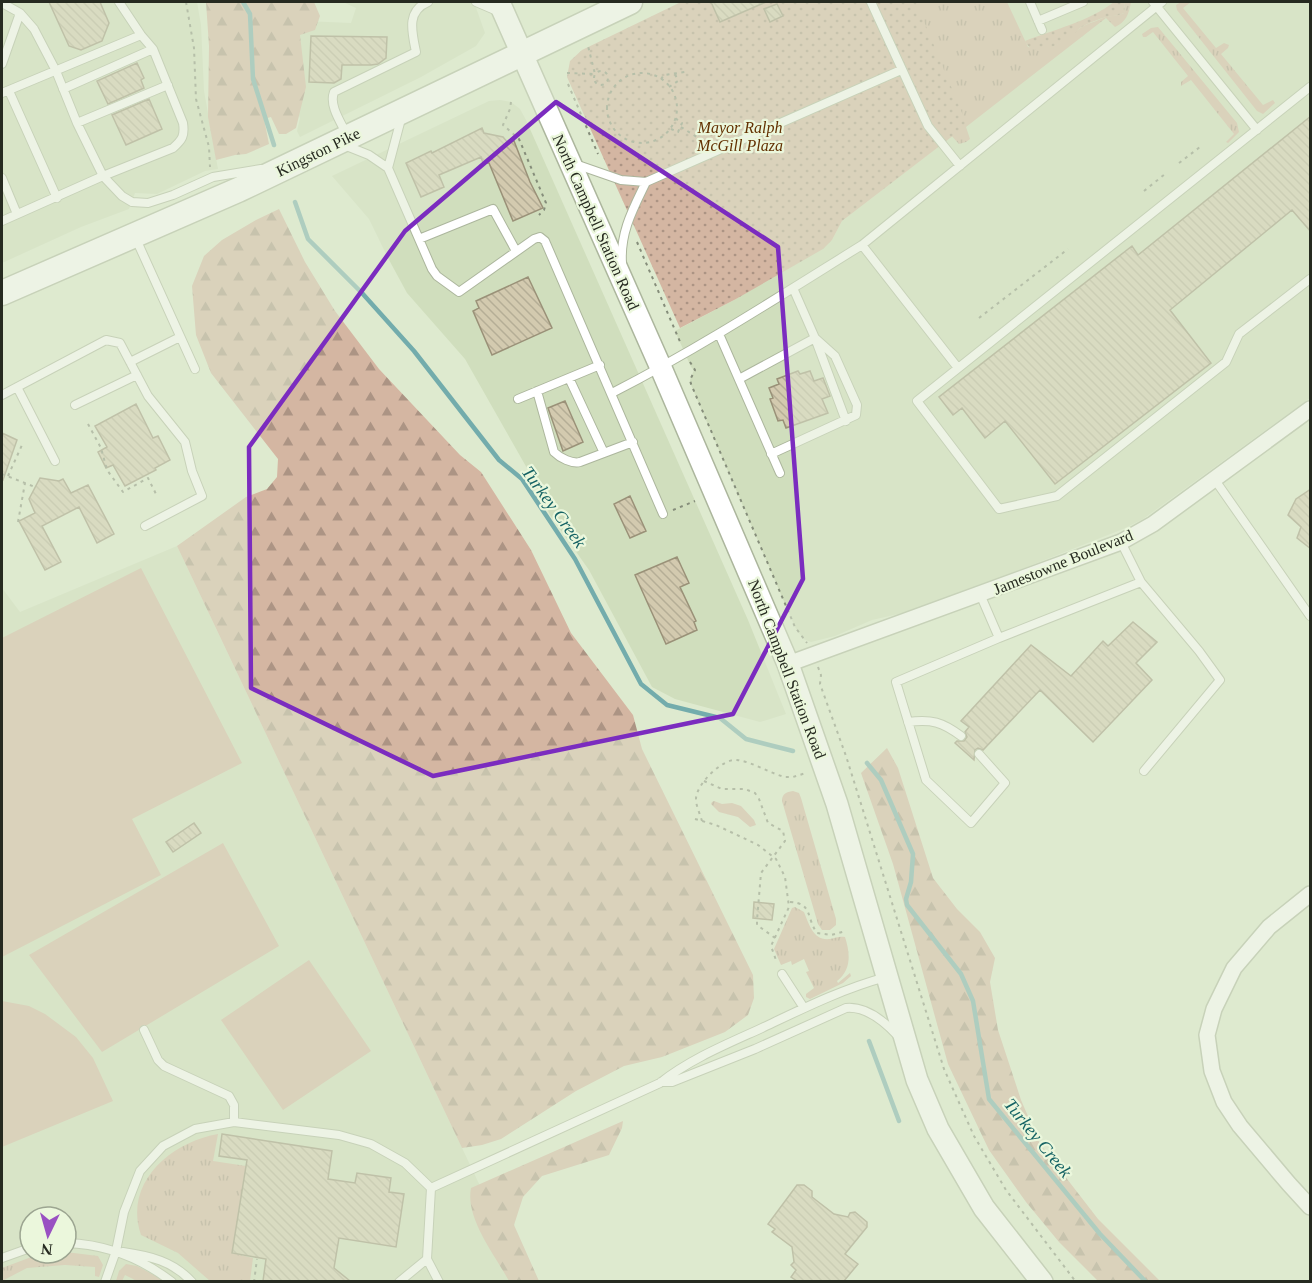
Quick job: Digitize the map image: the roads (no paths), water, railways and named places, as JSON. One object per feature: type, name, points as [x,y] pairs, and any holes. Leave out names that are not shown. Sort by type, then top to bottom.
[{"type":"main road","name":"Kingston Pike","points":[[2,293],[286,167],[630,2]]},
{"type":"main road","name":"North Campbell Station Road","points":[[501,8],[661,368],[788,664],[837,804],[917,1080],[938,1129],[984,1208],[1042,1281]]},
{"type":"street","name":"Jamestowne Boulevard","points":[[788,664],[1121,542],[1153,524],[1311,410]]},
{"type":"street","points":[[1311,894],[1269,927],[1234,968],[1214,1009],[1208,1035],[1212,1071],[1224,1102],[1282,1176],[1311,1207]]},
{"type":"lane","points":[[2,221],[173,148],[183,140],[183,123],[153,49],[119,2]]},
{"type":"lane","points":[[428,2],[420,5],[413,15],[412,28],[416,52],[334,92],[333,106],[343,140],[388,168],[432,269],[459,292],[534,239],[540,237],[545,241],[663,514]]},
{"type":"lane","points":[[476,2],[501,8]]},
{"type":"lane","points":[[871,2],[928,126],[960,166]]},
{"type":"lane","points":[[1030,2],[1042,30]]},
{"type":"lane","points":[[1038,21],[1083,2]]},
{"type":"lane","points":[[2,3],[20,13],[34,29],[56,71],[77,123],[103,176],[122,196],[132,202],[148,203],[166,198],[213,177],[286,167]]},
{"type":"lane","points":[[612,393],[719,334],[862,245],[1157,3],[1257,130]]},
{"type":"lane","points":[[2,64],[20,13]]},
{"type":"lane","points":[[57,198],[5,92],[141,35]]},
{"type":"lane","points":[[63,89],[153,49]]},
{"type":"lane","points":[[569,161],[621,180],[646,182],[901,70]]},
{"type":"lane","points":[[77,123],[168,85]]},
{"type":"lane","points":[[1311,87],[917,401],[999,509],[1057,496],[1226,362],[1239,334],[1311,279]]},
{"type":"lane","points":[[388,168],[403,111]]},
{"type":"lane","points":[[2,178],[17,214]]},
{"type":"lane","points":[[623,282],[621,250],[623,237],[633,208],[646,182]]},
{"type":"lane","points":[[419,239],[494,209],[516,251]]},
{"type":"lane","points":[[134,236],[195,369]]},
{"type":"lane","points":[[862,245],[958,368]]},
{"type":"lane","points":[[793,288],[815,338],[846,421]]},
{"type":"lane","points":[[719,334],[780,473]]},
{"type":"lane","points":[[130,362],[180,337]]},
{"type":"lane","points":[[739,379],[815,338]]},
{"type":"lane","points":[[771,454],[856,415],[857,405],[835,356],[815,338]]},
{"type":"lane","points":[[2,395],[106,340],[120,343],[148,396],[185,442],[192,471],[202,496],[145,526]]},
{"type":"lane","points":[[518,399],[600,365]]},
{"type":"lane","points":[[75,405],[137,375]]},
{"type":"lane","points":[[569,378],[604,453]]},
{"type":"lane","points":[[17,387],[55,461]]},
{"type":"lane","points":[[537,391],[554,452],[559,456],[576,463],[633,442]]},
{"type":"lane","points":[[1215,480],[1311,616]]},
{"type":"lane","points":[[1121,542],[1140,582],[1199,651],[1220,680],[1144,771]]},
{"type":"lane","points":[[979,754],[1005,783],[971,823],[926,780],[896,682],[1140,582]]},
{"type":"lane","points":[[980,594],[999,638]]},
{"type":"lane","points":[[908,722],[925,720],[945,724],[961,736]]},
{"type":"lane","points":[[782,974],[804,1008]]},
{"type":"lane","points":[[431,1188],[660,1083],[680,1067],[804,1008],[857,985],[886,977]]},
{"type":"lane","points":[[660,1083],[672,1082],[853,1007],[879,1018],[907,1048]]},
{"type":"lane","points":[[144,1030],[158,1060],[164,1065],[229,1096],[234,1106],[234,1122]]},
{"type":"lane","points":[[105,1281],[116,1251],[124,1212],[140,1171],[163,1146],[195,1129],[234,1122],[339,1135],[371,1144],[405,1162],[431,1188]]},
{"type":"lane","points":[[431,1188],[427,1259],[439,1281]]},
{"type":"lane","points":[[78,1244],[94,1245],[116,1251],[154,1256],[192,1281]]},
{"type":"lane","points":[[116,1251],[172,1281]]},
{"type":"lane","points":[[2,1258],[18,1252]]},
{"type":"lane","points":[[399,1281],[427,1259]]},
{"type":"waterway","name":"Turkey Creek","points":[[243,2],[250,14],[253,79],[274,145]]},
{"type":"waterway","name":"Turkey Creek","points":[[295,202],[308,239],[362,293],[414,351],[499,460],[522,479],[575,559],[641,684],[667,705],[720,718],[746,739],[793,751]]},
{"type":"waterway","name":"Turkey Creek","points":[[867,763],[881,780],[913,854],[907,905],[961,974],[973,1001],[989,1099],[1100,1234],[1146,1282]]},
{"type":"waterway","points":[[869,1041],[899,1121]]},
{"type":"park label","name":"Mayor Ralph McGill Plaza","points":[[740,136]]}]
